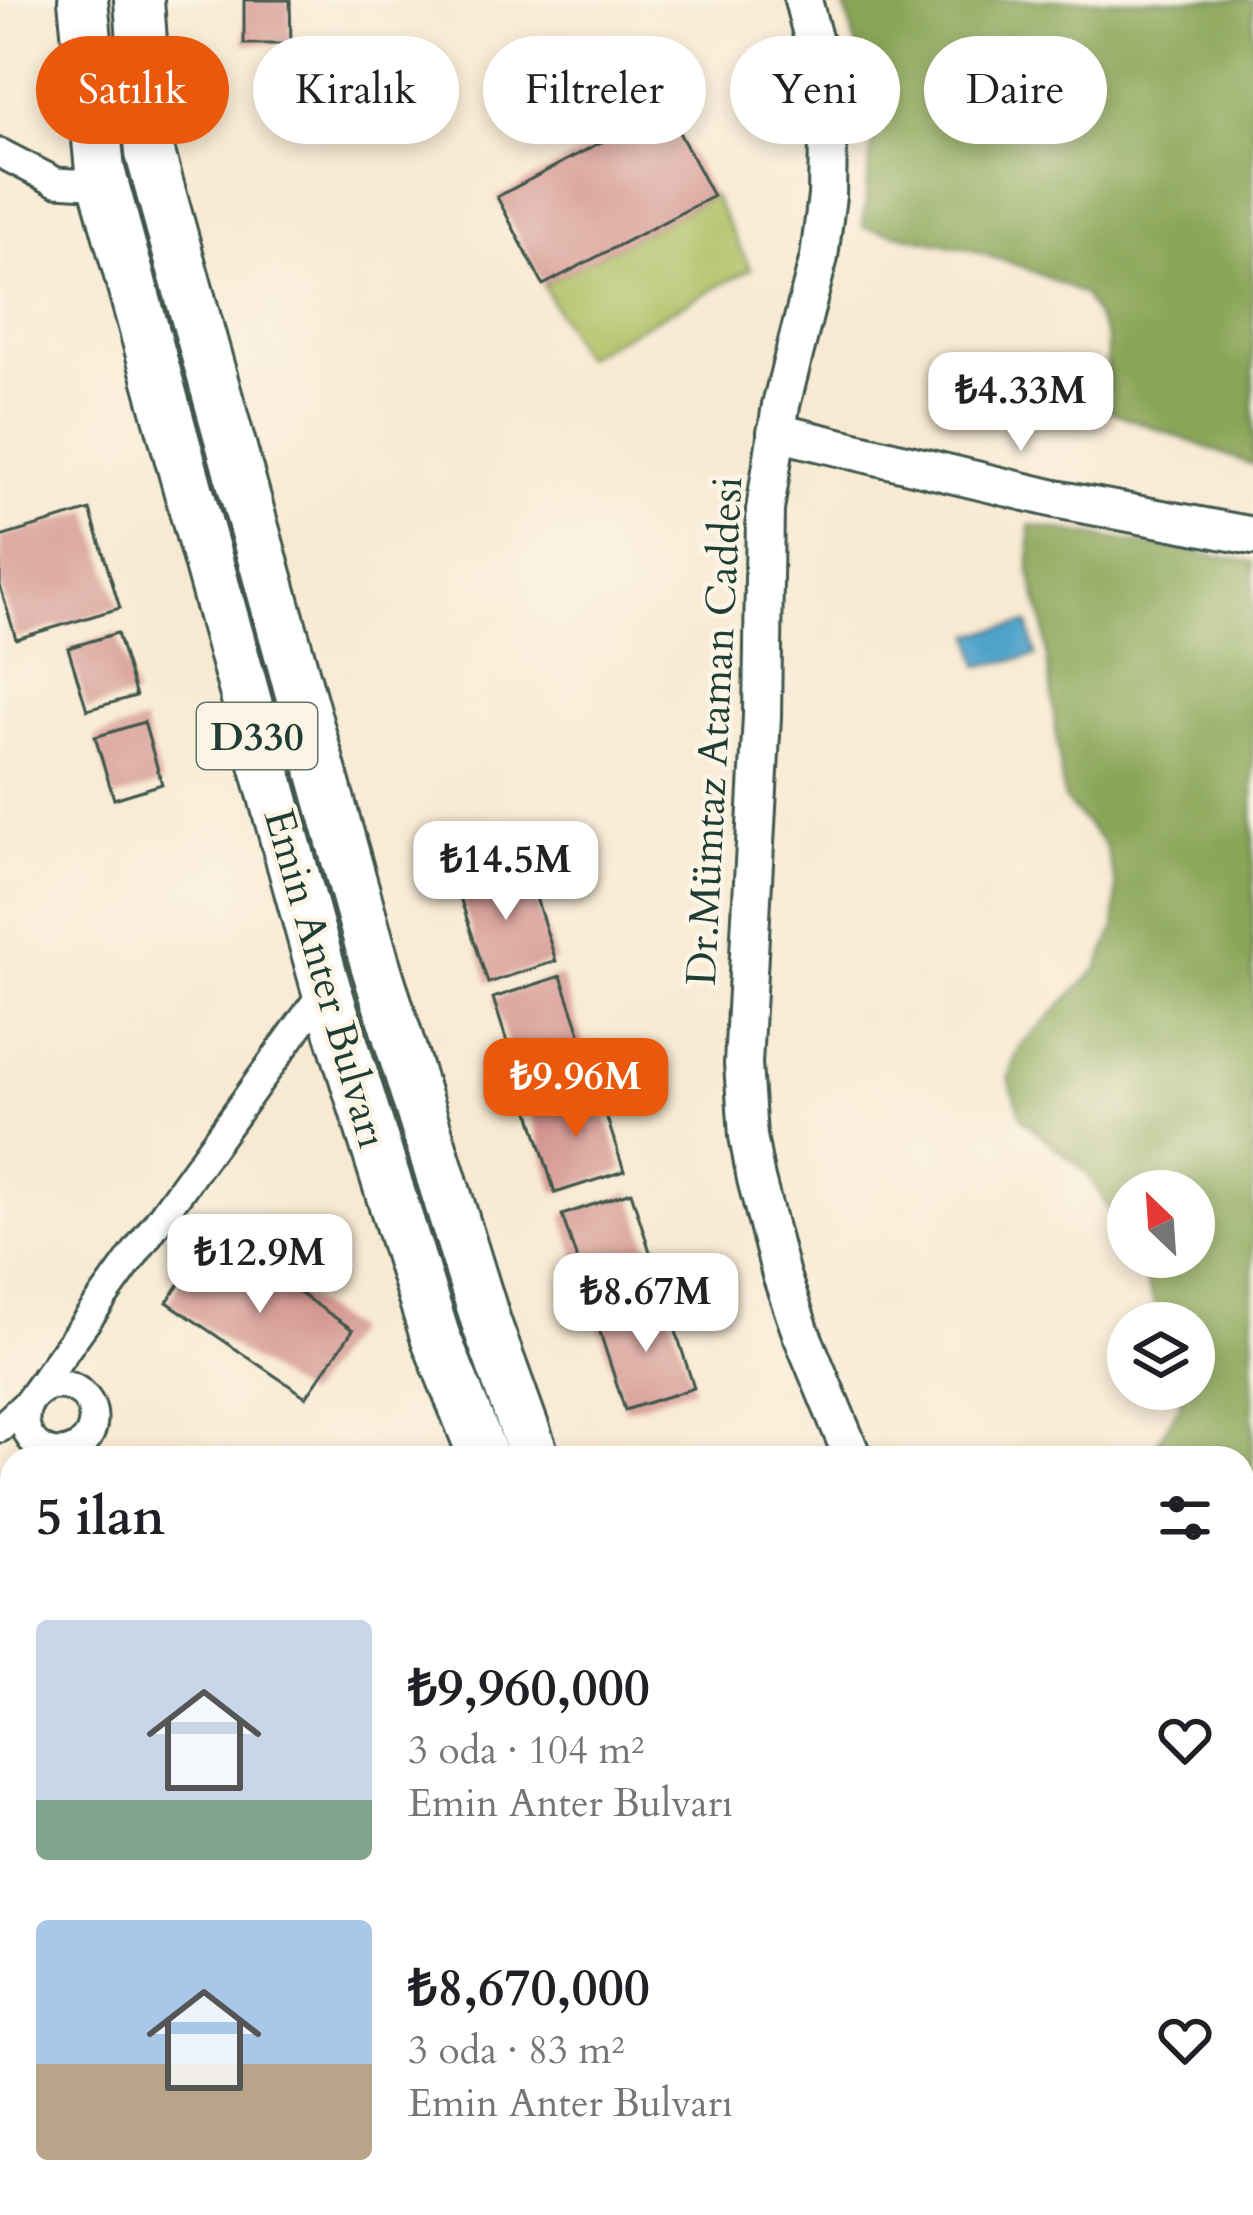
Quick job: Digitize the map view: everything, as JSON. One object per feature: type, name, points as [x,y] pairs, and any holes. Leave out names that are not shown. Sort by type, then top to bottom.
[{"type":"highway","name":"Emin Anter Bulvarı","points":[[83,0],[100,170],[326,988],[435,1336],[479,1446]]},
{"type":"highway","name":"Emin Anter Bulvarı","points":[[139,0],[150,153],[375,964],[487,1325],[532,1446]]},
{"type":"street","name":"Dr.Mümtaz Ataman Caddesi","points":[[803,0],[825,86],[827,196],[818,257],[776,433],[765,510],[762,716],[743,1020],[744,1099],[756,1179],[782,1275],[848,1446]]},
{"type":"street","points":[[0,154],[56,182],[105,185]]},
{"type":"street","points":[[776,433],[1055,499],[1253,536]]},
{"type":"street","points":[[38,1446],[29,1438],[24,1420],[28,1402],[326,988]]},
{"type":"street","points":[[0,1428],[40,1390],[57,1384],[75,1388],[88,1400],[94,1417],[90,1435],[79,1446]]},
{"type":"green space","points":[[843,0],[1253,0],[1253,465],[1107,410],[1107,338],[1084,295],[1023,267],[967,249],[863,227],[872,144],[900,144],[900,36],[853,36]]},
{"type":"green space","points":[[713,196],[751,269],[582,358],[543,285]]},
{"type":"green space","points":[[1030,525],[1253,562],[1253,1446],[1155,1446],[1177,1410],[1215,1410],[1215,1302],[1153,1302],[1144,1278],[1215,1278],[1215,1170],[1107,1170],[1107,1206],[1087,1173],[1022,1119],[1008,1077],[1020,1046],[1097,969],[1115,928],[1116,886],[1105,845],[1064,799],[1043,622],[1030,572]]},
{"type":"water","points":[[1028,623],[1036,656],[979,666],[972,634]]},
{"type":"building","points":[[244,0],[290,0],[291,36],[253,36],[253,44],[244,44]]},
{"type":"building","points":[[598,144],[685,144],[713,196],[543,285],[497,197]]},
{"type":"building","points":[[90,510],[120,608],[16,639],[0,586],[0,537]]},
{"type":"building","points":[[117,633],[136,696],[87,710],[68,648]]},
{"type":"building","points":[[144,722],[162,784],[114,799],[95,737]]},
{"type":"building","points":[[525,863],[556,961],[488,983],[456,885]]},
{"type":"building","points":[[561,976],[588,1057],[519,1080],[493,998]]},
{"type":"building","points":[[597,1087],[624,1171],[555,1193],[529,1109]]},
{"type":"building","points":[[631,1192],[659,1280],[591,1302],[562,1215]]},
{"type":"building","points":[[214,1234],[353,1330],[306,1397],[167,1302]]},
{"type":"building","points":[[666,1300],[694,1388],[625,1410],[597,1323]]}]
